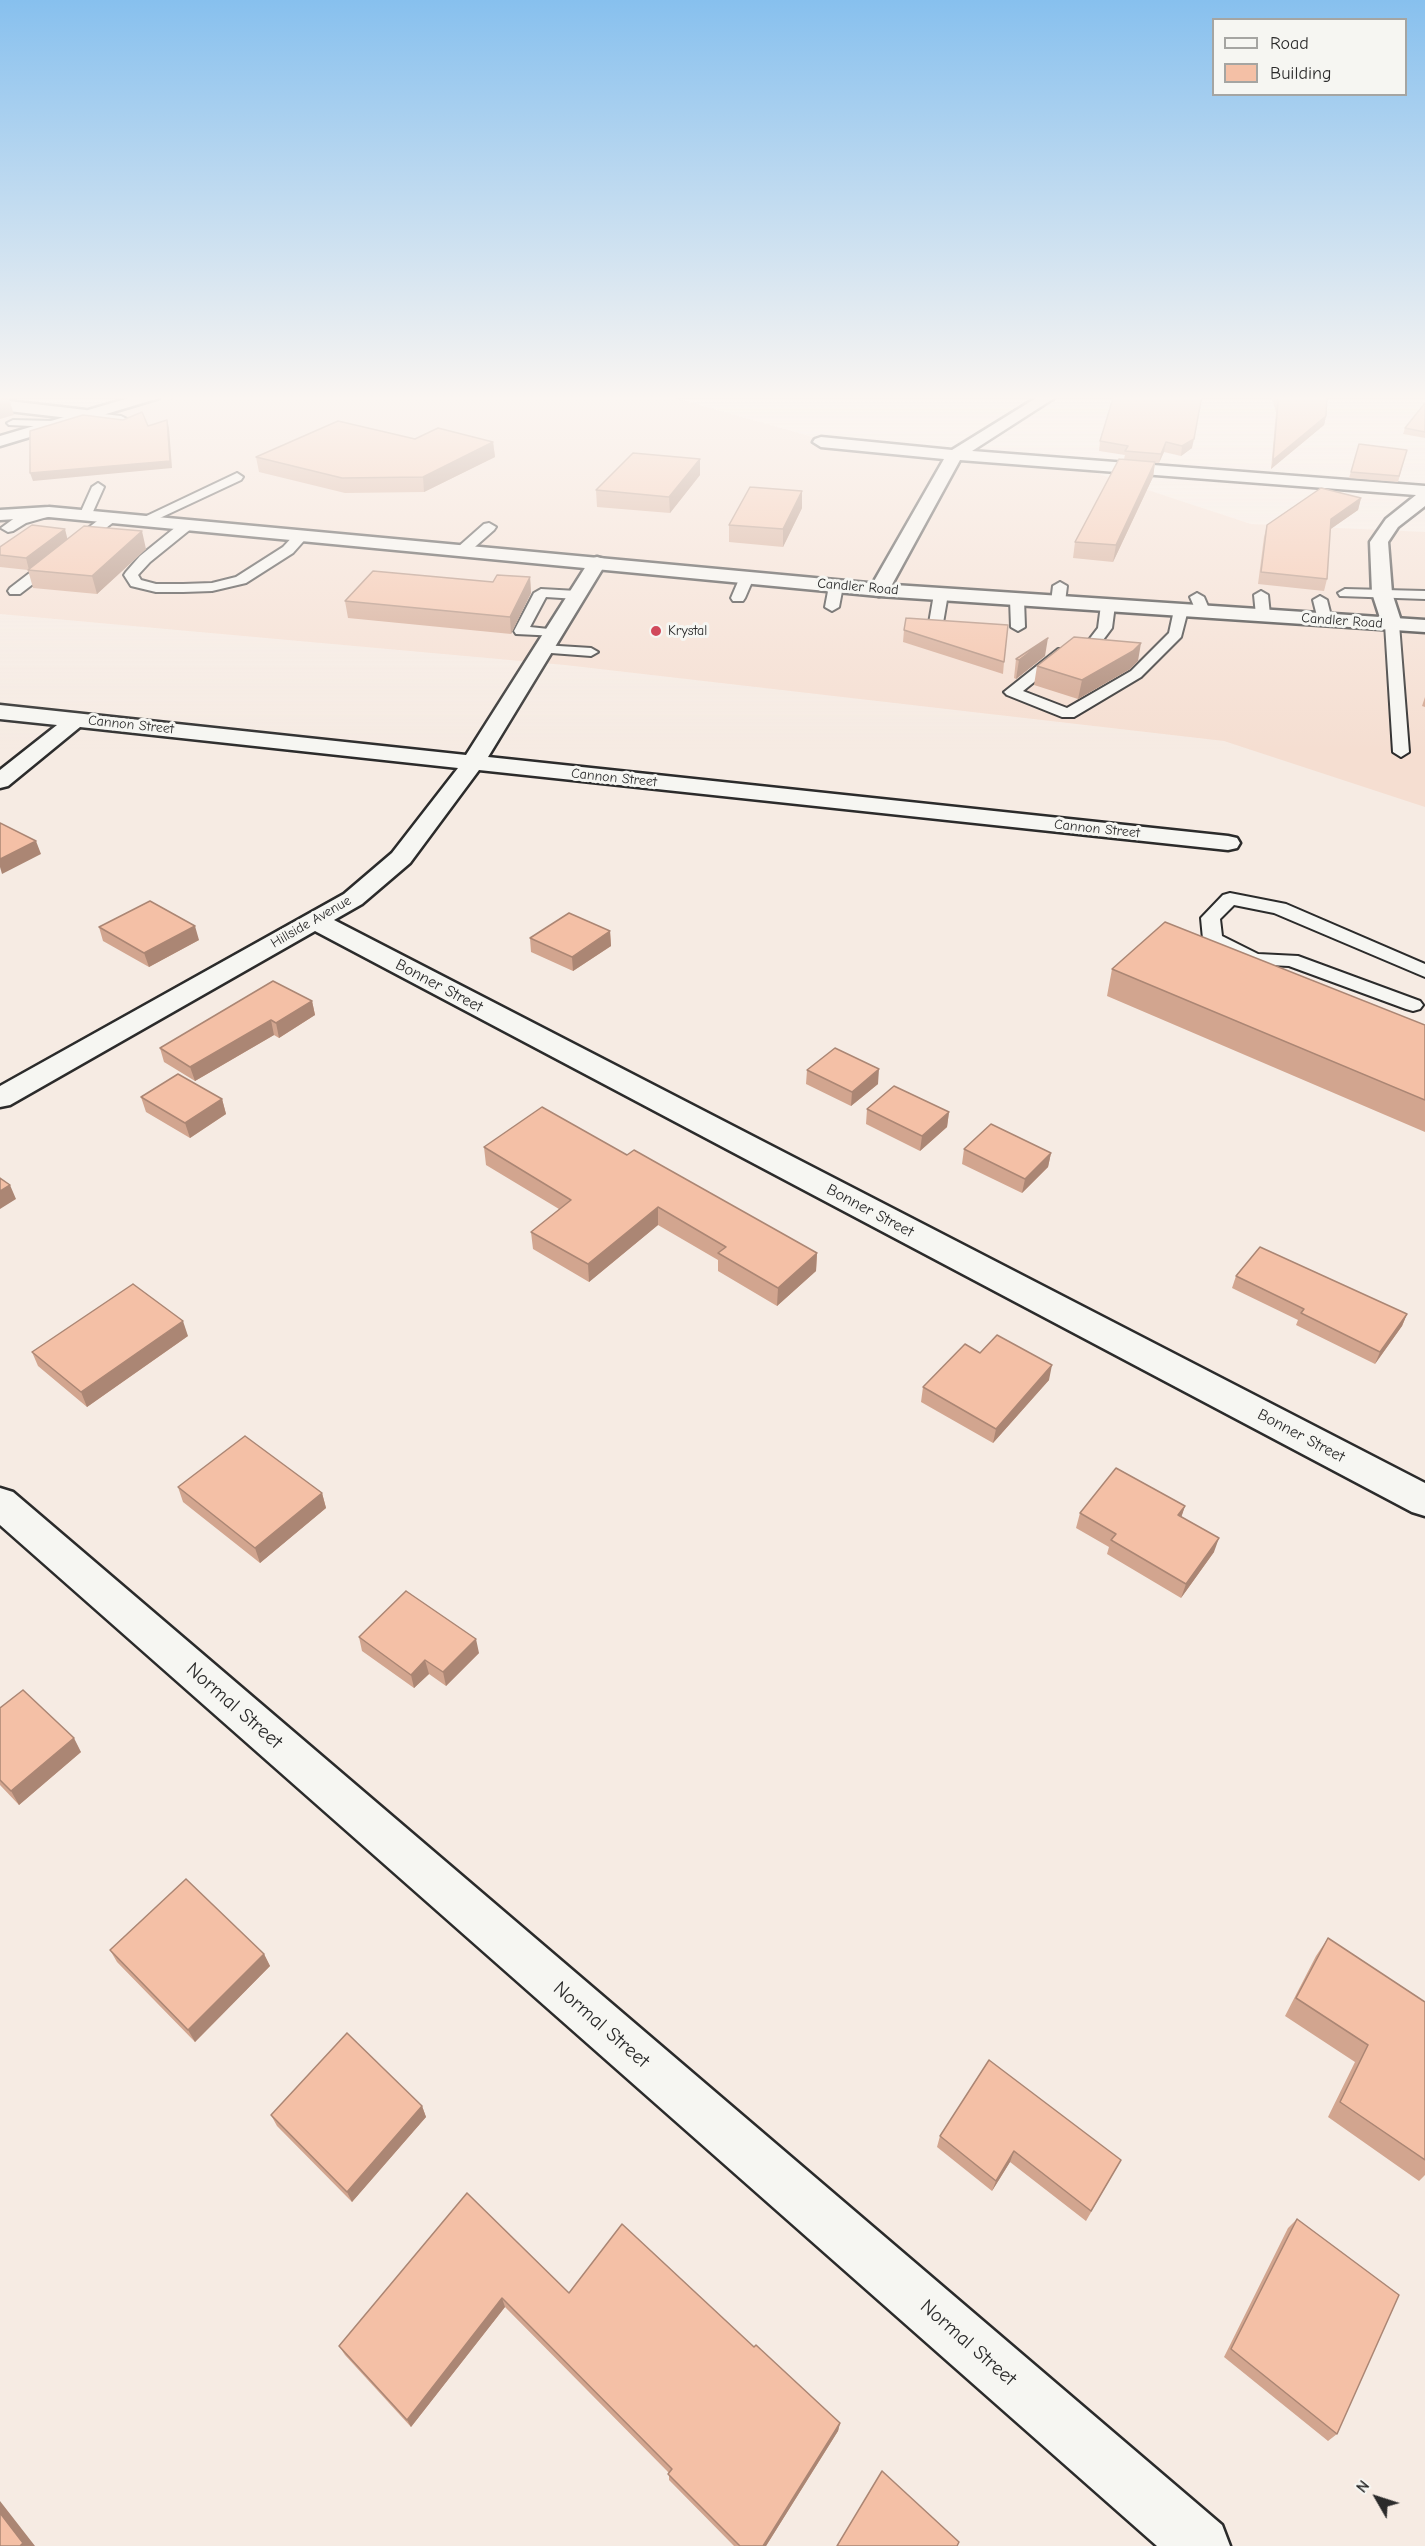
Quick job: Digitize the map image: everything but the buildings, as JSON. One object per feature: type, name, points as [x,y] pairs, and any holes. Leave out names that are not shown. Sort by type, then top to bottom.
[{"type":"street","name":"Candler Road","points":[[4,522],[38,514]]},
{"type":"street","name":"Candler Road","points":[[63,514],[879,590],[1017,599],[1059,594],[1108,605],[1181,610],[1200,604],[1263,615],[1322,610],[1392,624],[1425,626]]},
{"type":"street","points":[[879,590],[922,514]]},
{"type":"street","points":[[1392,624],[1382,593],[1379,542],[1392,523],[1404,514]]},
{"type":"street","name":"Hillside Avenue","points":[[0,1098],[352,899],[401,858],[472,764],[597,563]]},
{"type":"street","name":"Cannon Street","points":[[0,712],[1228,843]]},
{"type":"street","points":[[0,781],[76,719]]},
{"type":"street","name":"Bonner Street","points":[[315,921],[1425,1501]]},
{"type":"street","name":"Normal Street","points":[[0,1503],[1202,2546]]},
{"type":"lane","points":[[142,521],[158,514]]},
{"type":"lane","points":[[15,591],[110,518]]},
{"type":"lane","points":[[187,525],[131,575],[136,584],[156,588],[212,587],[241,580],[288,550],[302,535]]},
{"type":"lane","points":[[463,550],[489,527]]},
{"type":"lane","points":[[87,536],[109,538]]},
{"type":"lane","points":[[142,541],[165,543]]},
{"type":"lane","points":[[738,598],[747,577]]},
{"type":"lane","points":[[832,608],[836,586]]},
{"type":"lane","points":[[1345,593],[1425,595]]},
{"type":"lane","points":[[936,623],[941,594]]},
{"type":"lane","points":[[1261,595],[1263,615]]},
{"type":"lane","points":[[1017,599],[1018,627]]},
{"type":"lane","points":[[1095,641],[1106,628],[1108,605]]},
{"type":"lane","points":[[1118,643],[1095,641],[1070,646],[1012,692],[1068,714],[1136,674],[1176,634],[1181,610]]},
{"type":"lane","points":[[1392,624],[1401,752]]},
{"type":"lane","points":[[548,641],[591,652]]},
{"type":"lane","points":[[1141,644],[1164,646]]},
{"type":"lane","points":[[1421,1002],[1291,960],[1255,960],[1213,939],[1210,918],[1230,899],[1279,908],[1425,971]]},
{"type":"shaded area","points":[[0,514],[1220,514],[1251,524],[1425,532],[1425,807],[1224,741],[565,665],[0,614]]},
{"type":"place","name":"Krystal","points":[[656,631]]}]
